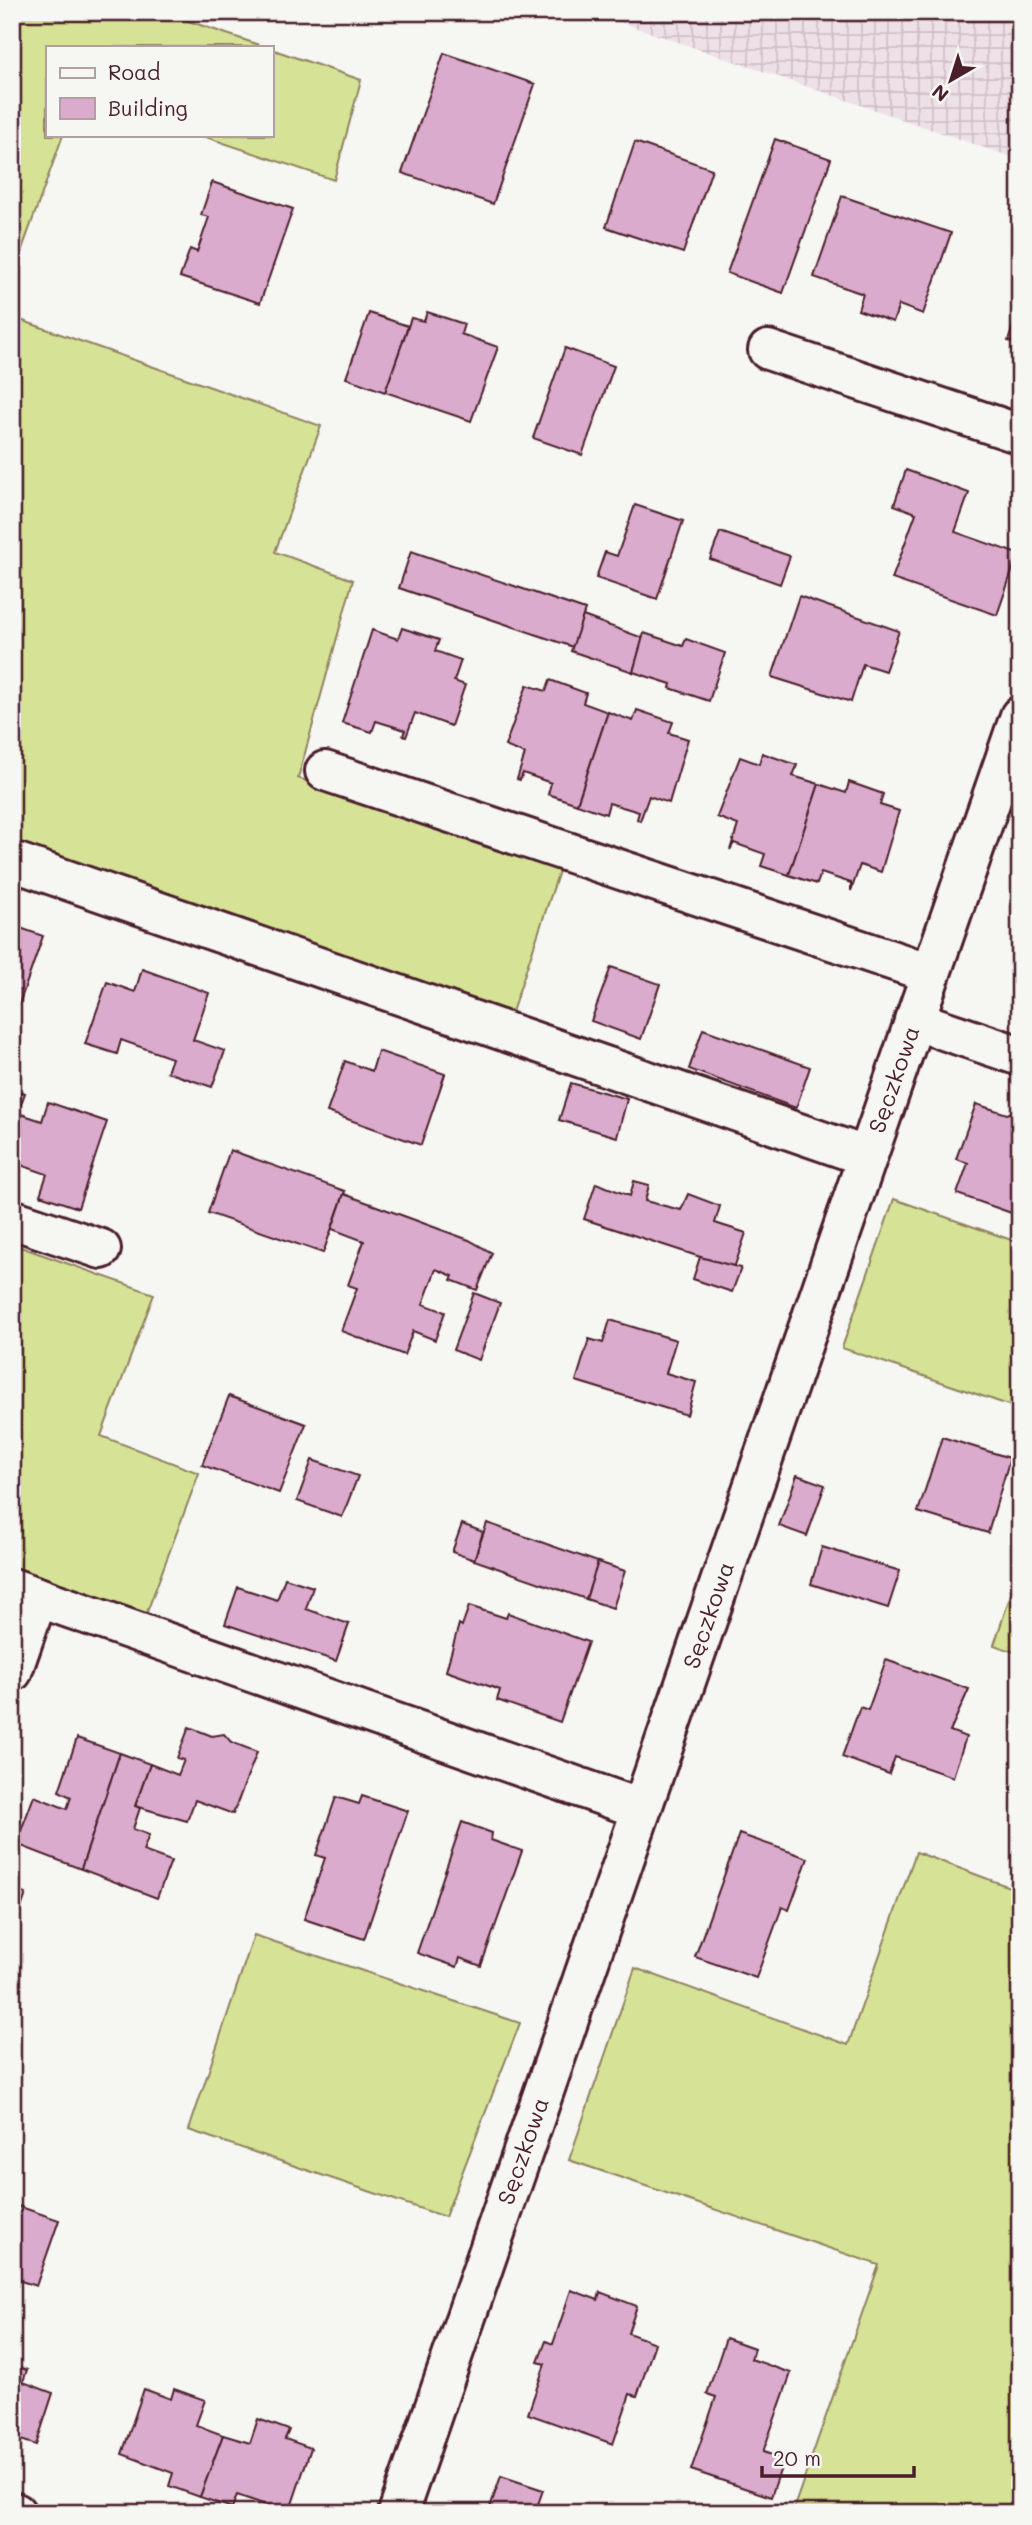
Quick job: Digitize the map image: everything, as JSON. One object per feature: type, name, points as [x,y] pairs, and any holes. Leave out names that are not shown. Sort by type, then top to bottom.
[{"type":"street","points":[[768,350],[1020,434]]},
{"type":"street","name":"Sęczkowa","points":[[398,2513],[865,1156],[1020,716]]},
{"type":"street","points":[[325,771],[930,973]]},
{"type":"street","points":[[12,861],[865,1156]]},
{"type":"street","points":[[914,1020],[1020,1056]]},
{"type":"street","points":[[12,1219],[101,1249]]},
{"type":"street","points":[[12,1672],[25,1592],[641,1809]]},
{"type":"shaded area","points":[[591,12],[1020,12],[1020,160]]},
{"type":"green space","points":[[12,12],[162,12],[262,46],[46,46],[46,136],[63,136],[12,277]]},
{"type":"green space","points":[[273,50],[361,80],[334,180],[203,136],[273,136]]},
{"type":"green space","points":[[12,317],[321,426],[275,552],[353,580],[298,778],[560,868],[511,1015],[12,841]]},
{"type":"green space","points":[[894,1199],[1020,1243],[1020,1409],[842,1348]]},
{"type":"green space","points":[[12,1244],[154,1294],[101,1436],[199,1473],[144,1620],[12,1574]]},
{"type":"green space","points":[[1020,1567],[1020,1654],[994,1645]]},
{"type":"green space","points":[[916,1852],[1020,1891],[1020,2513],[792,2513],[879,2265],[569,2160],[635,1968],[848,2045]]},
{"type":"green space","points":[[254,1935],[520,2023],[445,2217],[189,2130]]},
{"type":"building","points":[[444,53],[535,84],[493,204],[402,173]]},
{"type":"building","points":[[775,139],[831,159],[783,293],[727,273]]},
{"type":"building","points":[[635,142],[712,169],[683,253],[606,227]]},
{"type":"building","points":[[212,182],[293,209],[260,303],[180,277],[190,249],[197,252],[209,217],[201,215]]},
{"type":"building","points":[[842,196],[951,233],[923,314],[899,305],[893,322],[858,310],[863,294],[814,277]]},
{"type":"building","points":[[1020,306],[1020,345],[1008,341]]},
{"type":"building","points":[[427,312],[464,324],[461,334],[498,347],[471,421],[385,392],[411,318],[424,321]]},
{"type":"building","points":[[369,313],[408,326],[385,392],[346,378]]},
{"type":"building","points":[[565,348],[614,366],[582,455],[533,438]]},
{"type":"building","points":[[906,470],[969,493],[955,532],[1018,554],[997,615],[892,579],[916,513],[894,505]]},
{"type":"building","points":[[635,505],[683,521],[657,599],[596,578],[605,552],[617,556]]},
{"type":"building","points":[[720,532],[790,556],[780,584],[710,559]]},
{"type":"building","points":[[411,551],[585,610],[573,647],[399,588]]},
{"type":"building","points":[[799,596],[899,631],[885,671],[863,664],[851,702],[772,677]]},
{"type":"building","points":[[583,616],[643,638],[633,672],[571,651]]},
{"type":"building","points":[[402,628],[439,640],[435,651],[461,660],[454,681],[465,685],[451,726],[415,713],[406,737],[403,736],[405,730],[376,721],[372,732],[342,723],[372,630],[398,639]]},
{"type":"building","points":[[644,633],[683,646],[686,639],[725,653],[709,701],[670,688],[671,684],[633,672]]},
{"type":"building","points":[[550,680],[586,693],[583,703],[608,712],[577,804],[548,794],[551,783],[523,773],[520,780],[517,779],[525,754],[505,746],[527,685],[546,691]]},
{"type":"building","points":[[637,710],[673,722],[669,733],[688,739],[669,803],[649,796],[640,821],[637,819],[639,812],[609,803],[606,814],[577,804],[608,712],[633,721]]},
{"type":"building","points":[[762,753],[797,765],[793,776],[819,784],[789,875],[761,866],[765,854],[734,843],[730,850],[738,825],[717,817],[740,757],[759,764]]},
{"type":"building","points":[[849,782],[883,794],[880,805],[899,811],[881,872],[860,865],[851,891],[851,883],[821,873],[817,884],[789,875],[819,784],[846,793]]},
{"type":"building","points":[[12,925],[43,936],[17,1010],[12,1009]]},
{"type":"building","points":[[1020,963],[1020,991],[1011,988]]},
{"type":"building","points":[[611,967],[660,984],[641,1039],[591,1021]]},
{"type":"building","points":[[142,969],[209,993],[193,1040],[225,1051],[212,1087],[167,1072],[172,1058],[121,1040],[117,1054],[85,1044],[107,982],[135,992]]},
{"type":"building","points":[[703,1029],[810,1067],[796,1108],[689,1069]]},
{"type":"building","points":[[378,1051],[445,1074],[421,1145],[327,1112],[345,1061],[372,1071]]},
{"type":"building","points":[[571,1083],[627,1099],[617,1137],[559,1120]]},
{"type":"building","points":[[12,1089],[25,1093],[18,1113],[42,1121],[48,1102],[107,1122],[78,1208],[40,1195],[47,1174],[12,1162]]},
{"type":"building","points":[[976,1104],[1007,1114],[1020,1109],[1020,1216],[957,1194],[968,1163],[956,1159]]},
{"type":"building","points":[[230,1150],[345,1191],[323,1253],[208,1213]]},
{"type":"building","points":[[634,1181],[649,1185],[645,1201],[681,1210],[688,1194],[720,1206],[715,1223],[746,1233],[734,1268],[584,1219],[596,1183],[630,1196]]},
{"type":"building","points":[[344,1194],[469,1240],[492,1253],[477,1290],[451,1280],[453,1276],[436,1269],[423,1304],[445,1312],[435,1340],[413,1331],[404,1355],[341,1331],[357,1288],[348,1285],[364,1241],[332,1229]]},
{"type":"building","points":[[700,1257],[741,1268],[732,1292],[693,1279]]},
{"type":"building","points":[[474,1293],[500,1303],[479,1360],[453,1350]]},
{"type":"building","points":[[610,1320],[676,1340],[666,1373],[696,1382],[687,1415],[576,1381],[589,1339],[603,1343]]},
{"type":"building","points":[[229,1396],[306,1424],[279,1493],[202,1465]]},
{"type":"building","points":[[942,1437],[1010,1458],[988,1533],[918,1512]]},
{"type":"building","points":[[312,1460],[358,1476],[342,1517],[297,1501]]},
{"type":"building","points":[[797,1475],[825,1485],[807,1536],[779,1526]]},
{"type":"building","points":[[487,1523],[598,1562],[586,1599],[474,1560]]},
{"type":"building","points":[[462,1524],[483,1532],[474,1560],[452,1552]]},
{"type":"building","points":[[822,1547],[900,1571],[888,1608],[811,1584]]},
{"type":"building","points":[[598,1562],[625,1571],[613,1608],[586,1599]]},
{"type":"building","points":[[285,1578],[313,1587],[306,1609],[349,1624],[336,1661],[225,1624],[238,1587],[277,1600]]},
{"type":"building","points":[[469,1606],[506,1618],[508,1613],[588,1642],[560,1722],[497,1700],[500,1690],[446,1671],[459,1624],[462,1626]]},
{"type":"building","points":[[886,1660],[969,1689],[950,1731],[966,1737],[953,1777],[895,1757],[889,1774],[842,1757],[860,1707],[868,1710]]},
{"type":"building","points":[[189,1727],[212,1736],[224,1734],[231,1742],[257,1752],[233,1814],[195,1800],[187,1821],[135,1806],[150,1764],[178,1775],[184,1760],[177,1758]]},
{"type":"building","points":[[77,1738],[120,1753],[81,1869],[16,1844],[34,1796],[67,1809],[71,1797],[59,1791]]},
{"type":"building","points":[[120,1753],[150,1764],[135,1806],[140,1808],[133,1829],[149,1835],[143,1851],[171,1861],[157,1898],[81,1869]]},
{"type":"building","points":[[362,1796],[408,1811],[364,1939],[304,1919],[325,1858],[316,1855],[336,1797],[359,1804]]},
{"type":"building","points":[[462,1822],[492,1833],[491,1840],[522,1851],[481,1966],[460,1958],[457,1967],[417,1953]]},
{"type":"building","points":[[739,1834],[808,1858],[789,1910],[782,1907],[756,1978],[695,1957]]},
{"type":"building","points":[[12,1889],[26,1894],[14,1927],[12,1926]]},
{"type":"building","points":[[12,2204],[59,2220],[36,2286],[12,2278]]},
{"type":"building","points":[[571,2290],[598,2300],[600,2292],[637,2306],[628,2333],[655,2343],[637,2396],[630,2394],[613,2444],[528,2414],[545,2364],[538,2362],[546,2341],[553,2344]]},
{"type":"building","points":[[726,2338],[754,2348],[751,2359],[791,2373],[763,2452],[784,2459],[771,2497],[691,2470],[716,2397],[707,2394]]},
{"type":"building","points":[[12,2365],[27,2370],[23,2382],[53,2393],[36,2445],[12,2437]]},
{"type":"building","points":[[144,2389],[171,2399],[174,2389],[205,2400],[196,2425],[223,2435],[200,2497],[169,2486],[173,2473],[122,2454]]},
{"type":"building","points":[[258,2419],[289,2430],[285,2439],[311,2448],[289,2513],[237,2495],[232,2508],[200,2497],[223,2435],[250,2443]]},
{"type":"building","points":[[501,2476],[543,2490],[535,2513],[488,2513]]},
{"type":"building","points":[[537,2507],[554,2513],[535,2513]]}]
